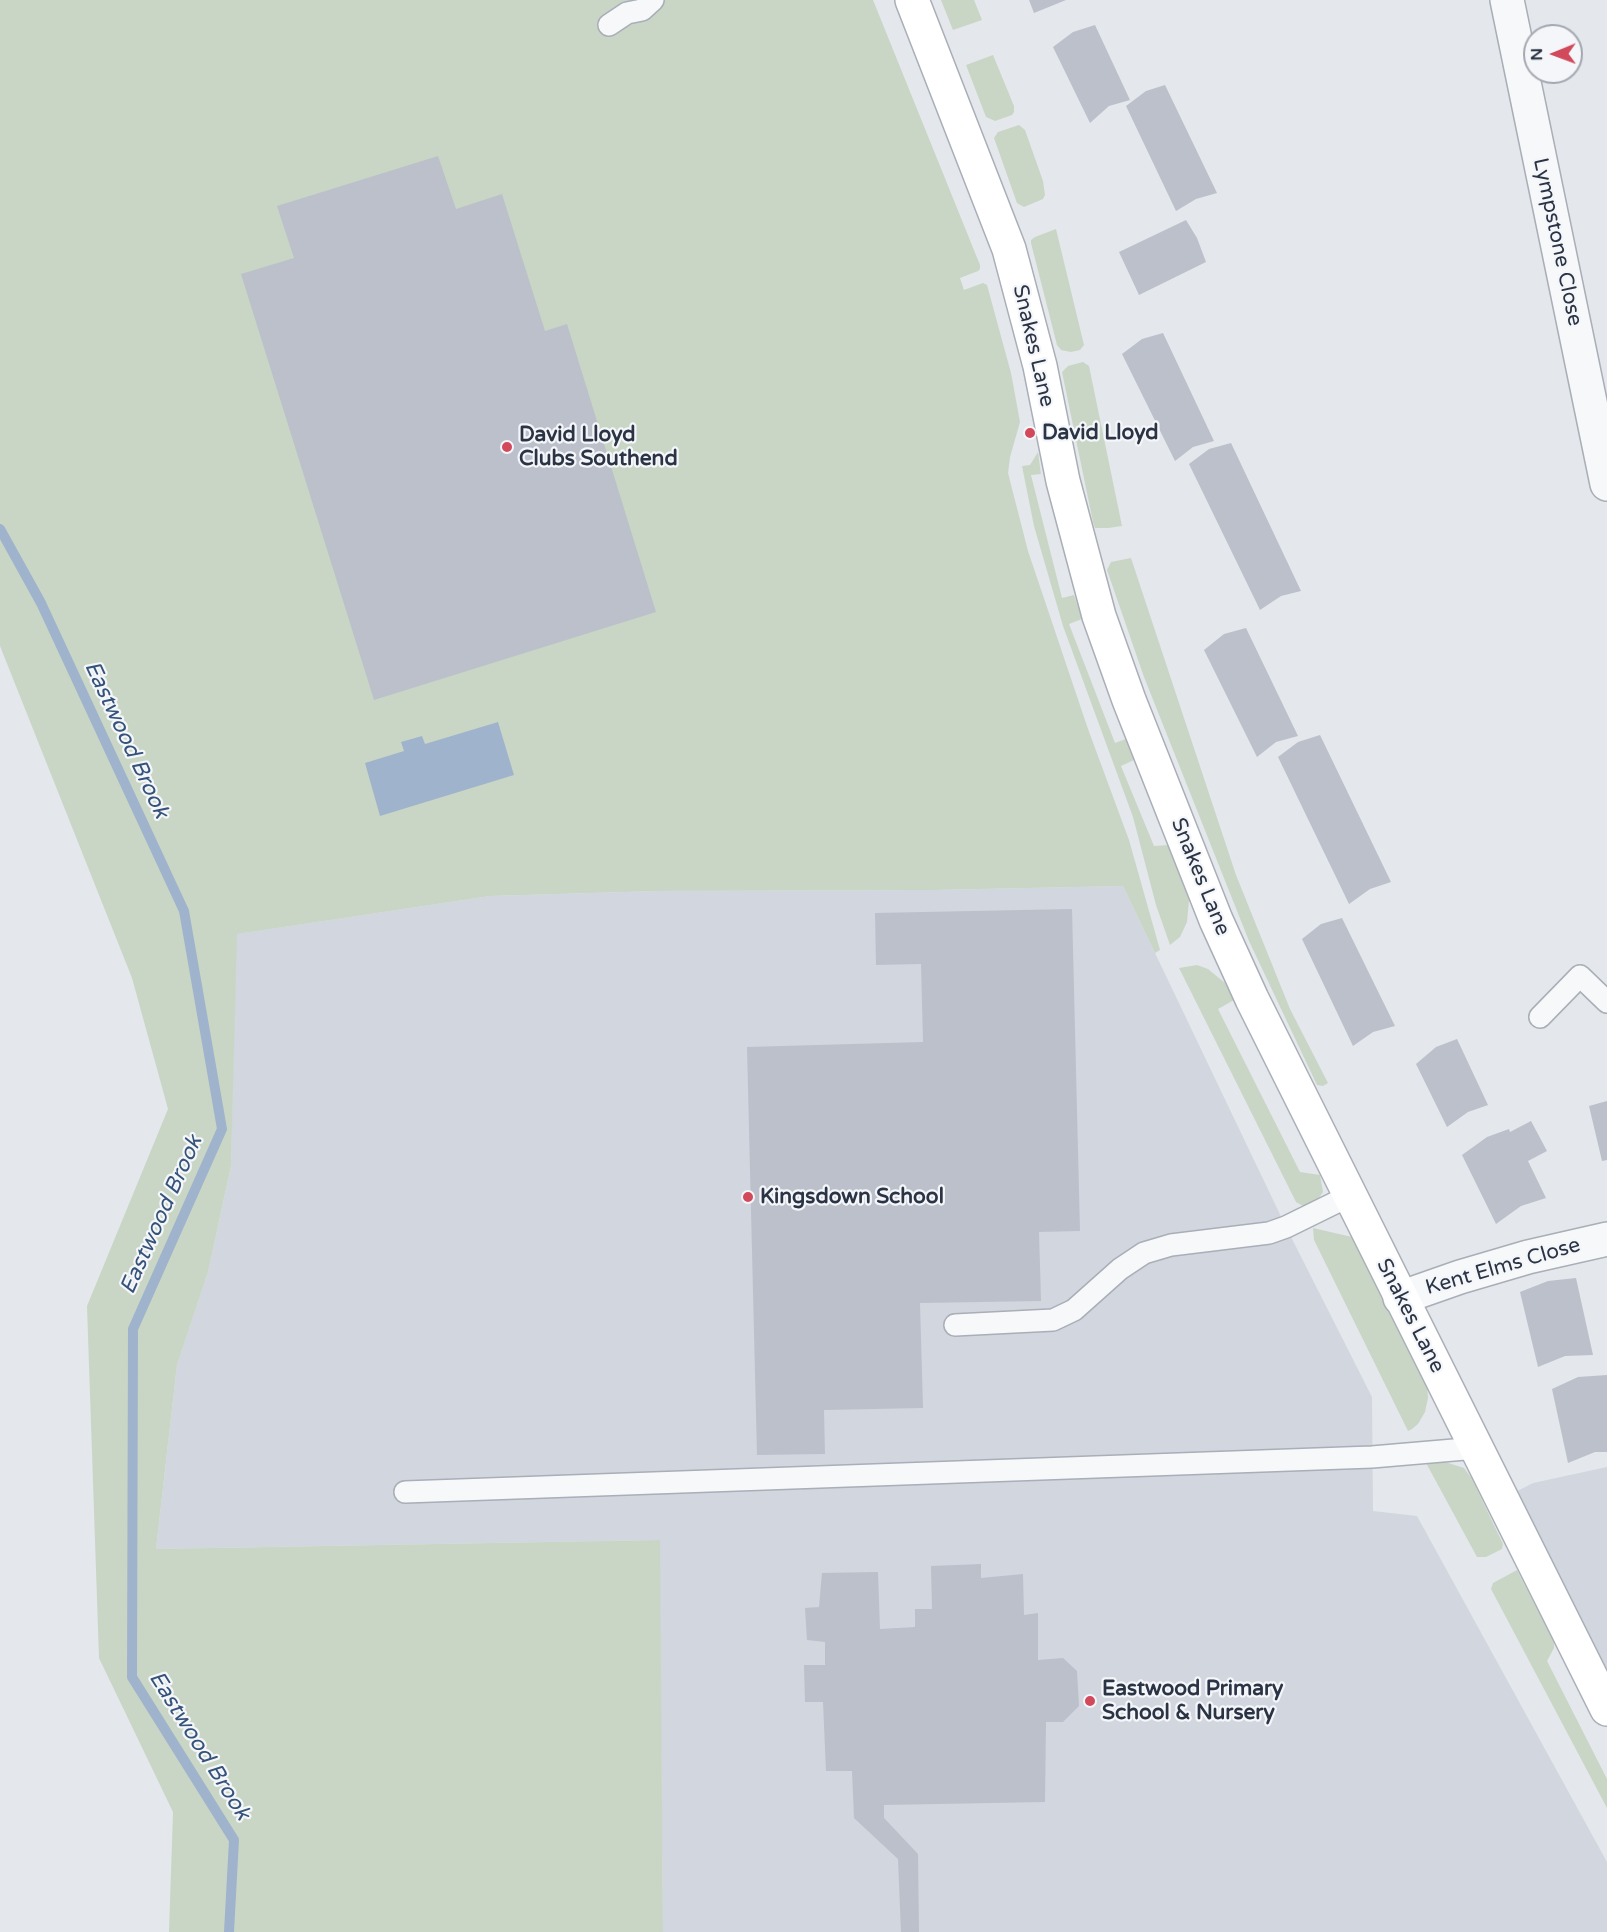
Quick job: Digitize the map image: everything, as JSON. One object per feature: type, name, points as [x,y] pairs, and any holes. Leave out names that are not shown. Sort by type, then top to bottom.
[{"type":"street","name":"Snakes Lane","points":[[912,0],[1009,249],[1040,366],[1063,481],[1099,616],[1129,700],[1220,930],[1349,1197],[1607,1708]]},
{"type":"street","name":"Lympstone Close","points":[[1507,0],[1607,484]]},
{"type":"street","name":"Kent Elms Close","points":[[1400,1298],[1528,1257],[1607,1239]]},
{"type":"lane","points":[[609,25],[628,6],[642,10],[653,0]]},
{"type":"lane","points":[[1540,1017],[1580,976],[1607,1002]]},
{"type":"lane","points":[[955,1325],[1053,1320],[1074,1310],[1120,1269],[1144,1253],[1171,1245],[1269,1233],[1349,1197]]},
{"type":"lane","points":[[405,1492],[1372,1457],[1477,1448]]},
{"type":"shaded area","name":"Kingsdown School","points":[[1123,886],[1286,1227],[1372,1397],[1373,1511],[1417,1516],[1607,1862],[1607,1932],[663,1932],[659,1540],[156,1549],[177,1365],[208,1272],[231,1166],[236,934],[490,896],[658,891],[932,890]]},
{"type":"shaded area","points":[[1607,1467],[1607,1709],[1502,1499],[1533,1483]]},
{"type":"green space","name":"David Lloyd Clubs Southend","points":[[0,0],[873,0],[980,265],[978,271],[960,278],[964,290],[983,283],[987,285],[1011,373],[1020,422],[1008,473],[1028,551],[1088,729],[1129,840],[1160,950],[1155,953],[1123,886],[932,890],[658,891],[490,896],[237,934],[231,1166],[208,1272],[177,1365],[156,1549],[660,1540],[663,1932],[169,1932],[173,1812],[99,1658],[87,1306],[168,1109],[132,978],[0,646]]},
{"type":"green space","points":[[941,0],[974,0],[982,20],[953,30]]},
{"type":"green space","points":[[993,55],[1014,106],[1012,115],[995,121],[986,117],[966,65]]},
{"type":"green space","points":[[1019,125],[1025,130],[1043,181],[1045,195],[1043,199],[1024,207],[1017,203],[994,138],[998,132]]},
{"type":"green space","points":[[1056,229],[1084,345],[1080,350],[1071,352],[1061,350],[1057,345],[1031,243],[1035,237]]},
{"type":"green space","points":[[1083,362],[1089,366],[1122,526],[1095,528],[1093,522],[1062,372],[1068,366]]},
{"type":"green space","points":[[1038,452],[1041,474],[1031,475],[1062,598],[1074,595],[1082,619],[1069,624],[1115,743],[1126,739],[1134,760],[1121,766],[1154,846],[1169,845],[1189,900],[1187,922],[1180,937],[1170,945],[1156,905],[1133,817],[1063,626],[1034,526],[1022,466],[1030,465]]},
{"type":"green space","points":[[1131,558],[1236,875],[1290,1009],[1328,1083],[1323,1086],[1317,1085],[1249,941],[1144,677],[1107,570],[1111,562]]},
{"type":"green space","points":[[1197,965],[1208,969],[1225,983],[1234,1000],[1218,1009],[1300,1172],[1320,1175],[1323,1192],[1318,1199],[1305,1207],[1296,1202],[1179,968]]},
{"type":"green space","points":[[1313,1228],[1352,1237],[1427,1384],[1428,1398],[1425,1412],[1418,1424],[1408,1431],[1314,1240]]},
{"type":"green space","points":[[1425,1461],[1442,1461],[1464,1468],[1472,1479],[1503,1544],[1502,1549],[1486,1557],[1477,1557]]},
{"type":"green space","points":[[1517,1570],[1554,1642],[1554,1648],[1547,1661],[1607,1779],[1607,1808],[1491,1589],[1493,1583]]},
{"type":"water","points":[[498,722],[514,775],[380,816],[365,763],[404,751],[401,742],[422,736],[425,744]]},
{"type":"building","points":[[1029,0],[1066,0],[1034,13]]},
{"type":"building","points":[[1095,25],[1130,100],[1109,106],[1090,123],[1053,47],[1073,32]]},
{"type":"building","points":[[1165,85],[1217,193],[1196,199],[1176,211],[1126,106],[1146,91]]},
{"type":"building","points":[[438,156],[456,209],[502,194],[545,331],[567,324],[656,612],[374,700],[241,274],[294,258],[277,206]]},
{"type":"building","points":[[1186,220],[1197,238],[1206,262],[1139,295],[1119,252]]},
{"type":"building","points":[[1163,333],[1214,441],[1193,447],[1175,461],[1122,354],[1142,339]]},
{"type":"building","points":[[1231,443],[1301,591],[1281,596],[1260,610],[1189,464],[1209,449]]},
{"type":"building","points":[[1246,628],[1298,736],[1276,742],[1257,757],[1204,650],[1224,634]]},
{"type":"building","points":[[1320,735],[1391,882],[1370,889],[1349,904],[1278,757],[1298,742]]},
{"type":"building","points":[[1072,909],[1080,1231],[1039,1232],[1041,1301],[920,1303],[923,1408],[824,1410],[825,1454],[757,1455],[747,1047],[923,1042],[921,964],[876,965],[875,913]]},
{"type":"building","points":[[1342,918],[1395,1026],[1373,1032],[1353,1046],[1302,939],[1321,924]]},
{"type":"building","points":[[1457,1039],[1488,1105],[1468,1112],[1447,1127],[1416,1064],[1436,1047]]},
{"type":"building","points":[[1607,1101],[1607,1160],[1602,1161],[1589,1106]]},
{"type":"building","points":[[1531,1121],[1547,1151],[1528,1161],[1546,1198],[1521,1206],[1496,1224],[1462,1155],[1487,1137],[1509,1129],[1510,1132]]},
{"type":"building","points":[[1576,1278],[1593,1355],[1565,1356],[1538,1367],[1520,1292],[1548,1281]]},
{"type":"building","points":[[1607,1375],[1607,1452],[1595,1452],[1568,1463],[1552,1389],[1578,1377]]},
{"type":"building","points":[[981,1564],[981,1578],[1023,1574],[1024,1615],[1038,1613],[1038,1660],[1063,1658],[1077,1671],[1079,1706],[1063,1722],[1046,1722],[1045,1802],[884,1805],[884,1818],[918,1854],[919,1932],[901,1932],[898,1859],[854,1818],[852,1771],[826,1771],[823,1702],[805,1702],[804,1665],[825,1665],[825,1642],[807,1640],[805,1608],[819,1607],[822,1573],[878,1572],[880,1629],[915,1627],[915,1609],[932,1609],[931,1566]]},
{"type":"waterway","name":"Eastwood Brook","points":[[0,529],[41,603],[184,911],[222,1129],[133,1329],[132,1677],[234,1840],[229,1932]]},
{"type":"place","name":"David Lloyd","points":[[1030,433]]},
{"type":"place","name":"David Lloyd Clubs Southend","points":[[507,447]]},
{"type":"place","name":"Kingsdown School","points":[[748,1197]]},
{"type":"place","name":"Eastwood Primary School & Nursery","points":[[1090,1701]]}]
